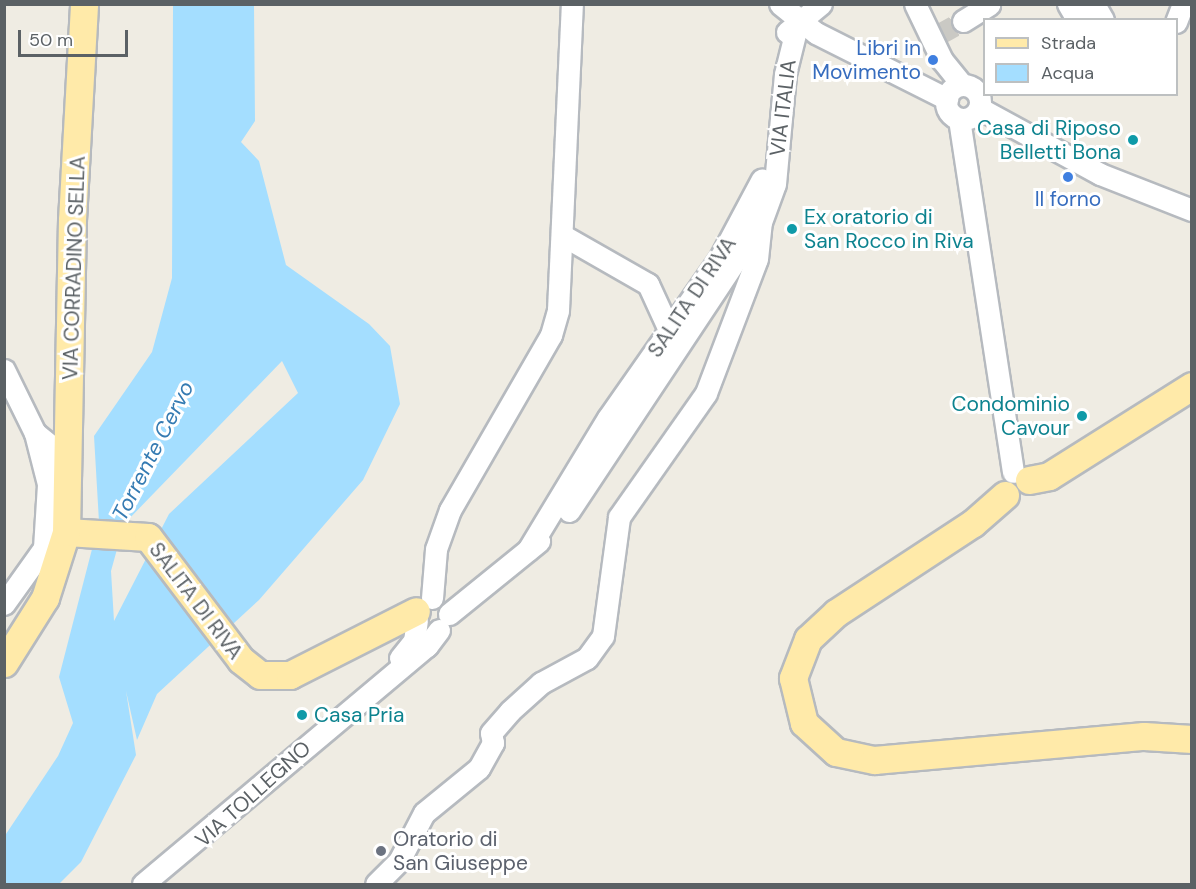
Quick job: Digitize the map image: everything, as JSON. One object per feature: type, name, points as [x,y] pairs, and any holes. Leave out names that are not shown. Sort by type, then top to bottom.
[{"type":"main road","name":"VIA CORRADINO SELLA","points":[[4,663],[45,598],[72,524],[72,220],[84,4]]},
{"type":"main road","points":[[1191,386],[1049,476],[1016,482],[973,523],[836,613],[808,639],[793,678],[804,723],[836,752],[874,760],[1144,736],[1191,740]]},
{"type":"main road","name":"SALITA DI RIVA","points":[[72,524],[137,533],[158,548],[241,660],[260,675],[290,675],[422,610]]},
{"type":"street","name":"VIA TOLLEGNO","points":[[386,675],[414,641],[436,549],[450,510],[551,335],[558,310],[572,4]]},
{"type":"street","points":[[780,4],[794,13],[970,96],[1100,174],[1191,210]]},
{"type":"street","points":[[794,13],[820,4]]},
{"type":"street","points":[[915,4],[970,96]]},
{"type":"street","points":[[1068,4],[1075,16],[1095,6],[1102,18]]},
{"type":"street","points":[[1178,18],[1183,4]]},
{"type":"street","points":[[963,21],[989,5]]},
{"type":"street","name":"VIA ITALIA","points":[[761,222],[775,184],[785,74],[794,13]]},
{"type":"street","name":"SALITA DI RIVA","points":[[528,550],[608,418],[670,332],[761,184],[781,45],[794,13]]},
{"type":"street","points":[[970,96],[959,118],[1016,482]]},
{"type":"street","points":[[376,885],[399,861],[424,813],[479,768],[493,744],[490,733],[510,711],[541,683],[587,658],[603,636],[619,517],[706,393],[757,259],[761,222]]},
{"type":"street","name":"SALITA DI RIVA","points":[[444,622],[558,526],[583,494],[761,222]]},
{"type":"street","points":[[562,235],[648,284],[670,332]]},
{"type":"street","points":[[4,370],[36,439],[48,484],[44,548],[4,604]]},
{"type":"street","points":[[36,439],[44,435],[51,446],[72,524]]},
{"type":"street","points":[[442,601],[444,622],[423,628],[422,610],[442,601]]},
{"type":"street","name":"VIA TOLLEGNO","points":[[143,885],[386,675],[427,646],[444,622]]},
{"type":"water","name":"Torrente Cervo","points":[[173,5],[254,5],[255,121],[241,142],[259,161],[286,265],[369,324],[390,346],[400,404],[363,480],[259,600],[157,694],[137,740],[126,691],[136,755],[81,862],[59,884],[5,884],[4,837],[58,756],[73,723],[59,677],[99,522],[94,436],[152,352],[172,278]],"holes":[[[282,361],[298,393],[169,514],[114,621],[111,571],[124,524]]]},
{"type":"tunnel","points":[[936,36],[963,21]]},
{"type":"place","name":"Libri in Movimento","points":[[933,60]]},
{"type":"place","name":"Casa di Riposo Belletti Bona","points":[[1133,140]]},
{"type":"place","name":"Il forno","points":[[1068,177]]},
{"type":"place","name":"Ex oratorio di San Rocco in Riva","points":[[792,229]]},
{"type":"place","name":"Condominio Cavour","points":[[1082,416]]},
{"type":"place","name":"Casa Pria","points":[[302,715]]},
{"type":"place","name":"Oratorio di San Giuseppe","points":[[381,851]]}]
